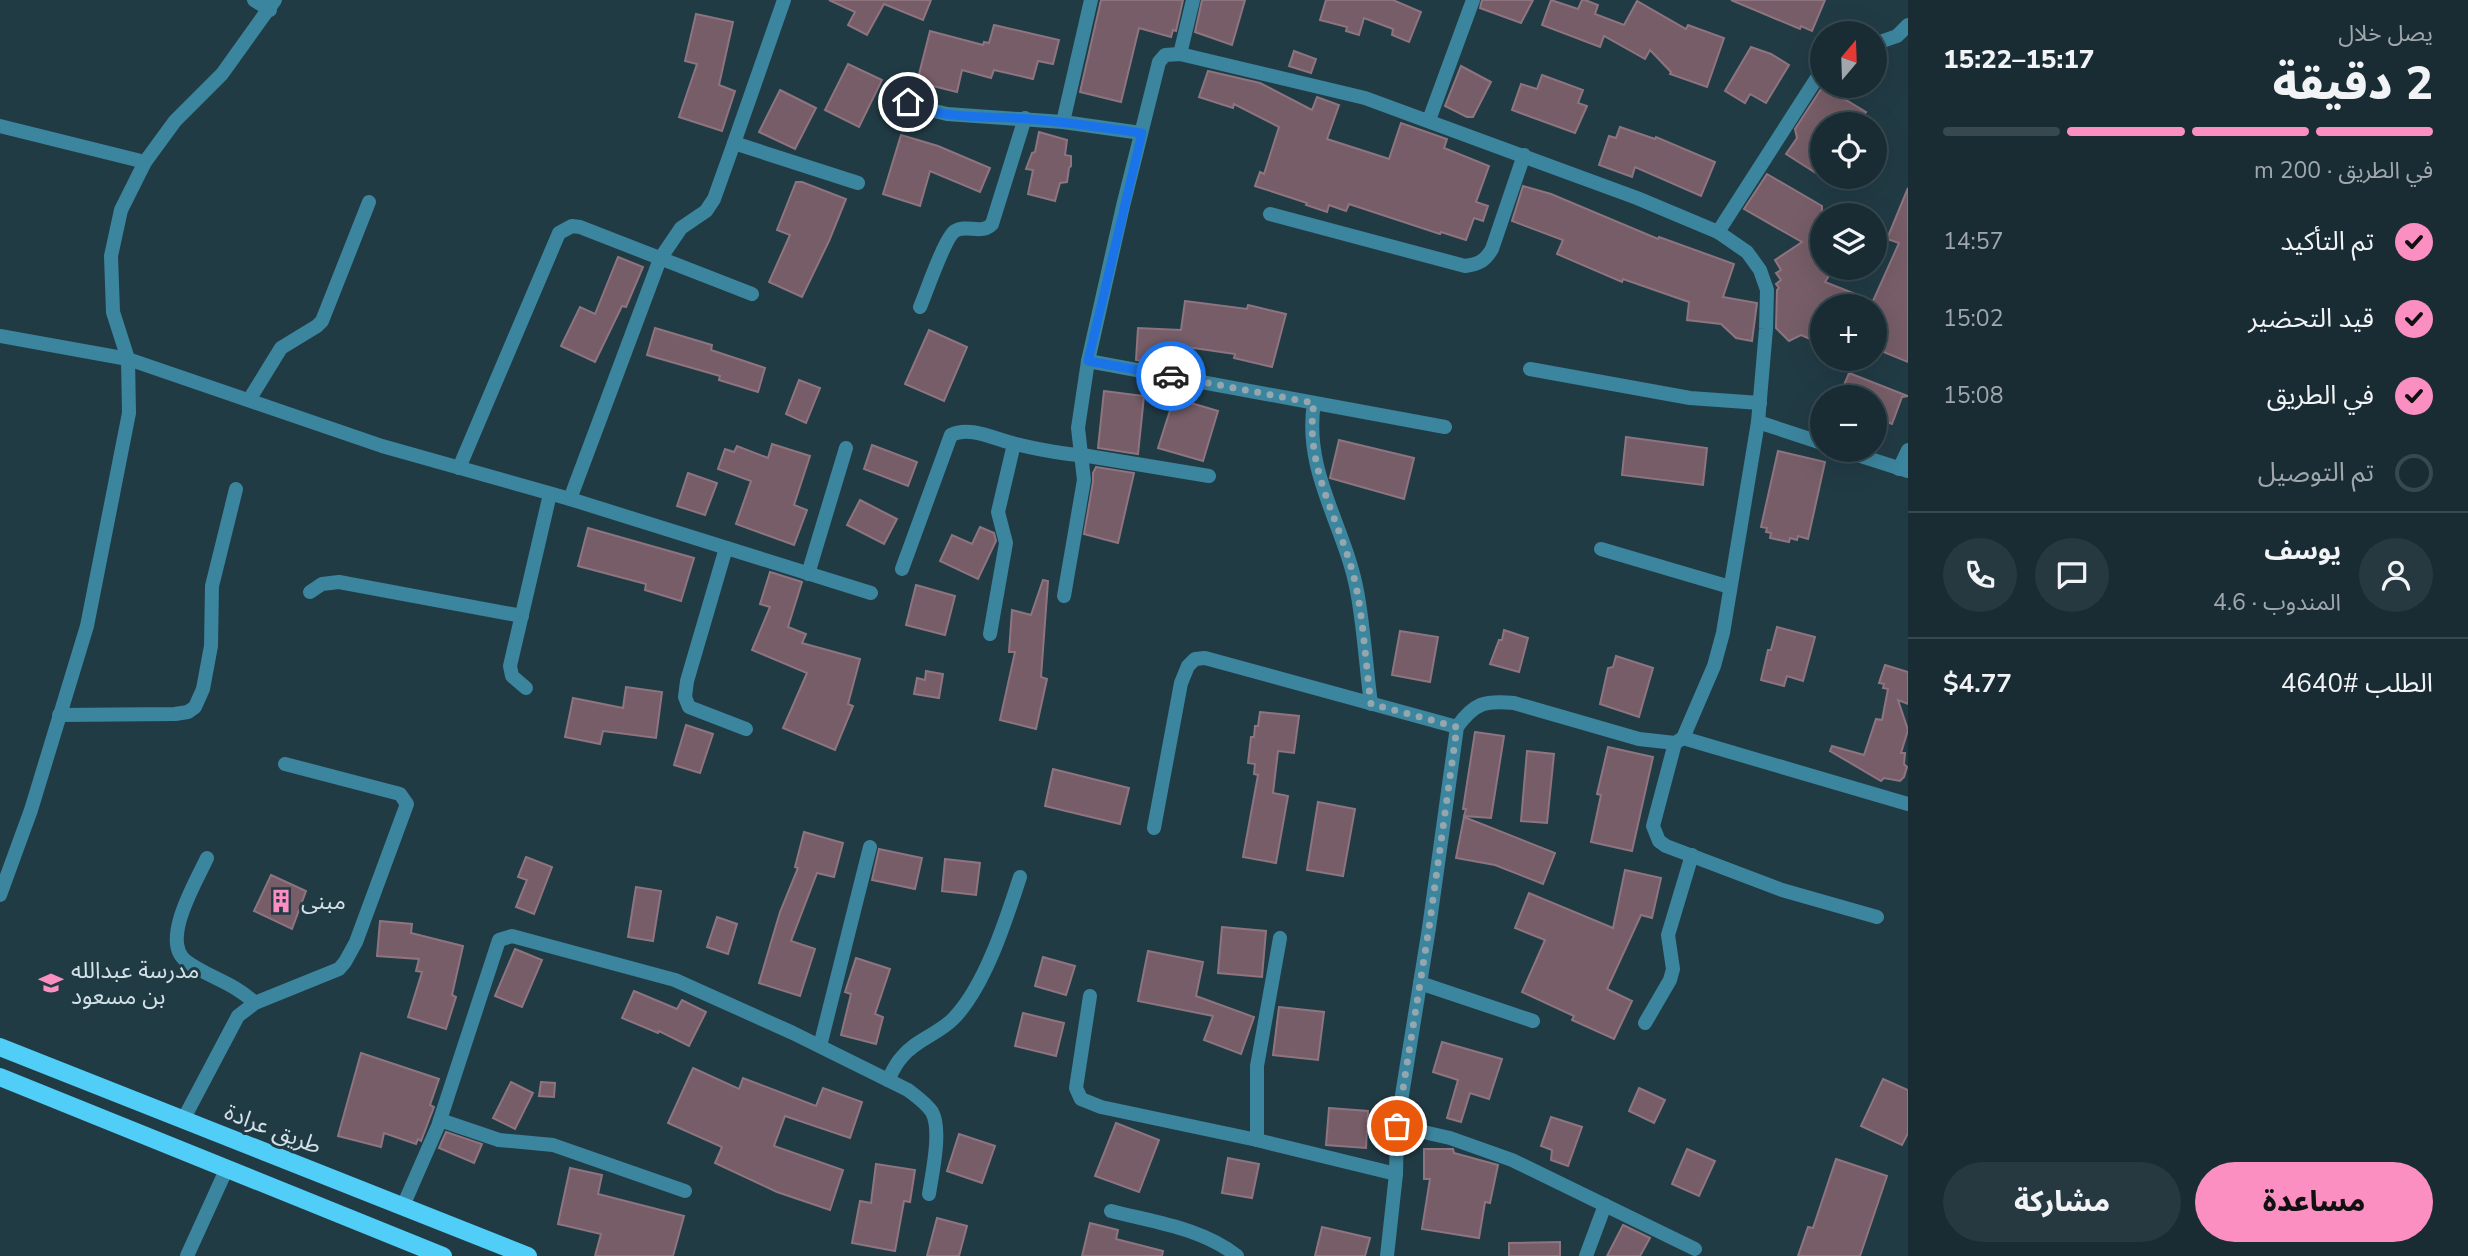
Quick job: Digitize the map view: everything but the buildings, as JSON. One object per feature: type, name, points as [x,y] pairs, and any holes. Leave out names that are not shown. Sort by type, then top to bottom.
[{"type":"main road","name":"طريق عرادة","points":[[0,1047],[528,1256]]},
{"type":"main road","points":[[0,1077],[443,1256]]},
{"type":"street","points":[[0,895],[31,810],[87,626],[129,413],[128,359],[113,312],[111,256],[121,210],[145,162],[175,121],[222,74],[272,5],[254,0]]},
{"type":"street","points":[[570,499],[660,260],[681,228],[706,211],[714,199],[785,0]]},
{"type":"street","points":[[1063,122],[1091,0]]},
{"type":"street","points":[[1180,54],[1193,0]]},
{"type":"street","points":[[1429,120],[1473,0]]},
{"type":"street","points":[[1887,39],[1897,36],[1908,25]]},
{"type":"street","points":[[1064,596],[1084,480],[1079,428],[1088,361],[1159,62],[1166,55],[1180,54],[1365,97],[1637,198],[1718,232],[1747,252],[1760,270],[1767,290],[1758,422],[1714,666],[1679,741],[1653,826],[1659,841],[1666,846],[1782,890],[1877,917]]},
{"type":"street","points":[[1718,232],[1810,89]]},
{"type":"street","points":[[904,95],[908,102],[915,106],[947,114],[1025,118],[1142,133]]},
{"type":"street","points":[[920,307],[950,236],[962,229],[984,229],[992,223],[1025,118]]},
{"type":"street","points":[[0,126],[145,162]]},
{"type":"street","points":[[734,143],[858,183]]},
{"type":"street","points":[[1270,214],[1465,266],[1478,264],[1492,249],[1524,155]]},
{"type":"street","points":[[249,400],[281,348],[317,327],[322,321],[369,202]]},
{"type":"street","points":[[460,468],[559,233],[572,226],[580,227],[752,294]]},
{"type":"street","points":[[0,336],[128,359],[382,446],[570,499],[871,593]]},
{"type":"street","points":[[1088,361],[1445,427]]},
{"type":"street","points":[[1530,369],[1690,398],[1760,403]]},
{"type":"street","points":[[1314,403],[1311,419],[1317,473],[1341,535],[1357,590],[1371,704]]},
{"type":"street","points":[[1758,422],[1810,439]]},
{"type":"street","points":[[902,569],[951,435],[958,432],[1065,454],[1209,476]]},
{"type":"street","points":[[990,634],[1006,543],[998,512],[1014,444]]},
{"type":"street","points":[[808,574],[846,448]]},
{"type":"street","points":[[1879,462],[1904,470],[1908,450]]},
{"type":"street","points":[[59,715],[175,714],[188,712],[195,707],[203,689],[209,663],[212,586],[236,489]]},
{"type":"street","points":[[526,688],[512,676],[510,666],[550,494]]},
{"type":"street","points":[[726,548],[687,681],[685,697],[689,707],[746,729]]},
{"type":"street","points":[[1601,549],[1730,587]]},
{"type":"street","points":[[310,592],[322,584],[339,582],[522,616]]},
{"type":"street","points":[[1154,828],[1181,683],[1188,666],[1195,659],[1205,659],[1457,727]]},
{"type":"street","points":[[1387,1256],[1396,1174],[1397,1126],[1457,727],[1476,705],[1496,701],[1514,703],[1639,739],[1679,741],[1908,804]]},
{"type":"street","points":[[183,1120],[238,1016],[255,1003],[331,973],[345,962],[356,942],[407,804],[400,794],[285,764]]},
{"type":"street","points":[[820,1046],[870,847]]},
{"type":"street","points":[[1646,1023],[1670,980],[1673,969],[1668,935],[1692,855]]},
{"type":"street","points":[[207,858],[178,923],[177,951],[186,961],[242,991],[255,1003]]},
{"type":"street","points":[[888,1080],[902,1056],[938,1032],[965,1005],[1003,929],[1020,877]]},
{"type":"street","points":[[403,1206],[440,1120],[499,940],[505,937],[520,937],[554,949],[675,980],[820,1046],[916,1096],[934,1115],[936,1132],[929,1194]]},
{"type":"street","points":[[1257,1140],[1257,1066],[1280,938]]},
{"type":"street","points":[[1420,983],[1533,1021]]},
{"type":"street","points":[[1090,996],[1076,1088],[1082,1100],[1101,1107],[1257,1140],[1396,1174]]},
{"type":"street","points":[[440,1120],[499,1140],[554,1145],[685,1191]]},
{"type":"street","points":[[1397,1126],[1450,1138],[1512,1160],[1695,1249]]},
{"type":"street","points":[[187,1256],[227,1168]]},
{"type":"street","points":[[1586,1256],[1605,1205]]},
{"type":"street","points":[[1111,1211],[1198,1234],[1237,1256]]},
{"type":"way so far","points":[[1171,376],[1314,403],[1311,419],[1317,473],[1341,535],[1357,590],[1371,704],[1457,727],[1429,928],[1397,1126]]},
{"type":"place","name":"مبنى","points":[[281,901]]},
{"type":"place","name":"مدرسة عبدالله بن مسعود","points":[[51,983]]},
{"type":"route","points":[[908,102],[947,114],[1025,118],[1142,133],[1088,361],[1171,376]]}]
